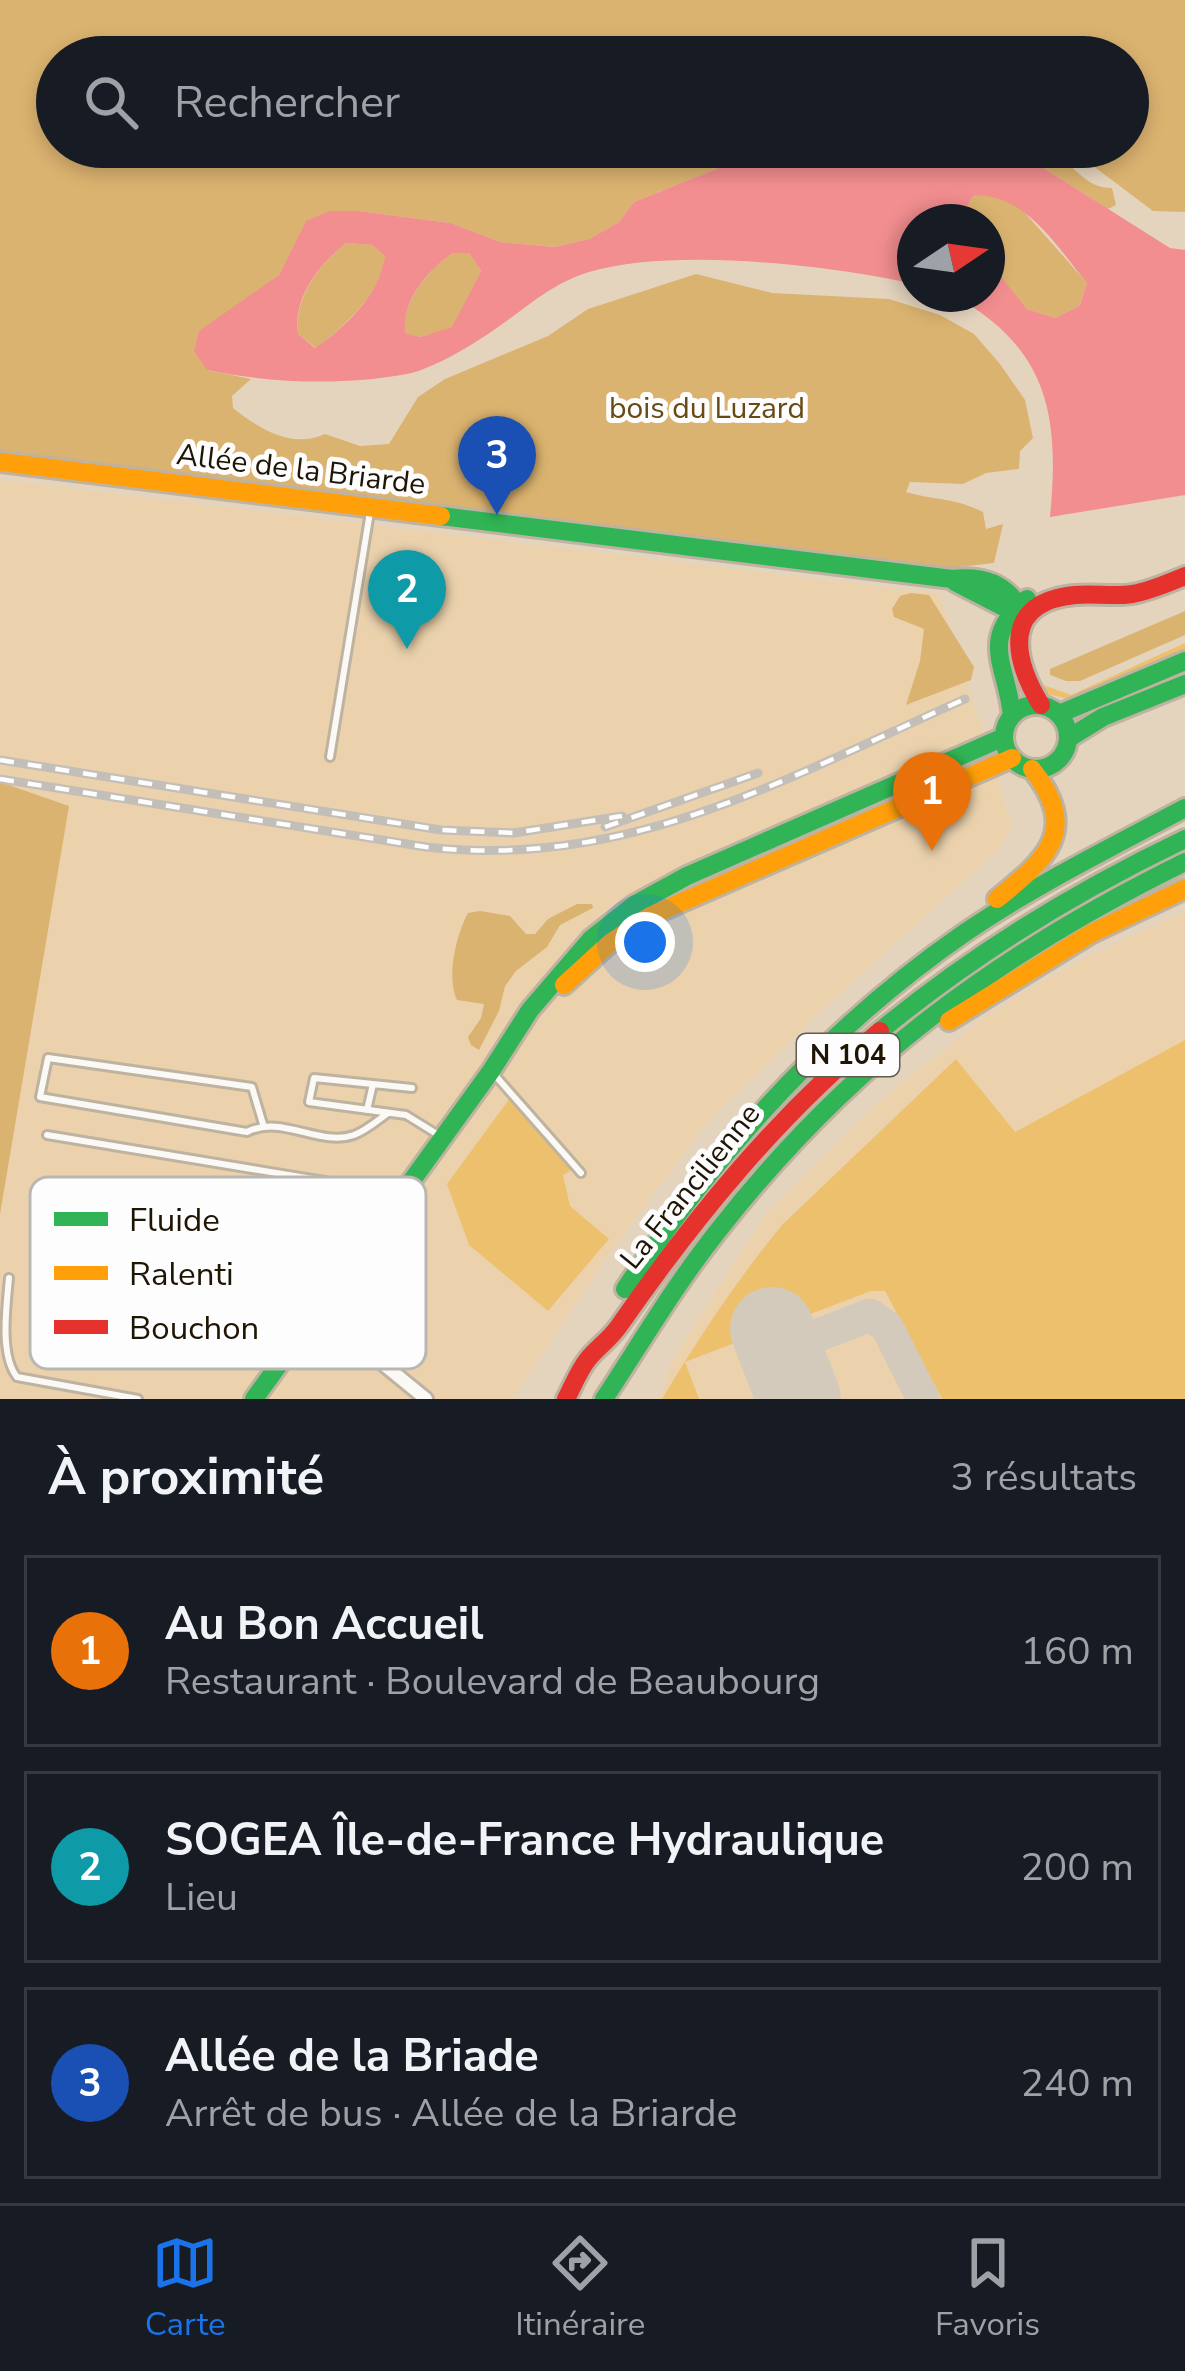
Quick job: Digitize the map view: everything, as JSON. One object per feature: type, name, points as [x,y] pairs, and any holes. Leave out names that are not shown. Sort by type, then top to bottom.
[{"type":"main road","name":"Allée de la Briarde","points":[[0,462],[996,583],[1019,611]]},
{"type":"main road","points":[[997,645],[1019,611],[1040,594],[1134,594],[1185,575]]},
{"type":"main road","name":"Allée de la Briarde","points":[[952,579],[1019,611]]},
{"type":"main road","points":[[963,934],[973,916],[1030,872],[1052,844],[1059,823],[1058,804],[1032,769],[1012,758],[1004,737],[1012,716],[1009,693],[996,657],[992,620],[980,594]]},
{"type":"main road","points":[[1019,611],[1018,661],[1069,738]]},
{"type":"main road","points":[[1012,716],[1030,705],[1050,709],[1185,661]]},
{"type":"main road","points":[[1032,769],[1059,760],[1069,738],[1103,717],[1185,684]]},
{"type":"main road","points":[[414,1177],[555,977],[591,939],[634,905],[687,876],[1004,737]]},
{"type":"main road","points":[[491,1071],[579,968],[629,928],[1012,758]]},
{"type":"main road","points":[[588,1359],[595,1337],[667,1223],[744,1126],[866,1009],[963,934],[1185,808]]},
{"type":"main road","name":"La Francilienne","points":[[566,1399],[588,1359],[607,1343],[714,1195],[843,1060],[1020,927],[1185,838]]},
{"type":"main road","name":"La Francilienne","points":[[604,1399],[732,1214],[853,1085],[926,1018],[1015,956],[1112,898],[1185,862]]},
{"type":"main road","points":[[853,1085],[881,1074],[1013,978],[1090,934],[1185,889]]},
{"type":"main road","points":[[254,1399],[275,1369]]},
{"type":"street","points":[[389,1369],[425,1399]]},
{"type":"lane","points":[[330,757],[370,508]]},
{"type":"lane","points":[[263,1124],[252,1087],[49,1058],[40,1097],[247,1132],[263,1124],[340,1138],[359,1133],[388,1113]]},
{"type":"lane","points":[[491,1071],[581,1172]]},
{"type":"lane","points":[[412,1088],[314,1078],[309,1102],[406,1115],[443,1138]]},
{"type":"lane","points":[[367,1110],[373,1084]]},
{"type":"lane","points":[[47,1135],[299,1177]]},
{"type":"lane","points":[[9,1278],[1,1357],[9,1372],[138,1399]]},
{"type":"shaded area","points":[[719,168],[1043,168],[1170,248],[1185,250],[1185,495],[1050,517],[1052,446],[1041,387],[1009,337],[979,312],[1005,312],[1005,282],[1027,309],[1056,318],[1080,305],[1087,283],[1038,224],[1008,202],[991,197],[973,196],[969,204],[897,204],[897,281],[751,262],[624,265],[575,277],[460,351],[427,368],[383,378],[255,378],[207,370],[194,351],[199,331],[279,275],[306,221],[329,211],[451,223],[500,242],[555,247],[589,239],[619,222],[634,202]],"holes":[[[346,243],[372,245],[385,256],[376,283],[338,330],[315,348],[298,334],[304,295],[326,261]],[[453,253],[469,253],[481,271],[452,327],[421,337],[405,333],[408,309],[434,268]]]},
{"type":"shaded area","points":[[0,480],[940,594],[1012,826],[999,849],[836,997],[705,1125],[609,1254],[512,1399],[0,1399],[0,1214],[68,807],[0,782]]},
{"type":"shaded area","points":[[1185,643],[1185,654],[1071,700],[1044,693],[1038,683],[1071,695]]},
{"type":"shaded area","points":[[1185,912],[1185,1399],[659,1399],[672,1360],[767,1212],[885,1096],[989,1014],[1082,959]]},
{"type":"shaded area","points":[[1185,1040],[1185,1399],[942,1399],[885,1291],[871,1291],[685,1362],[783,1224],[956,1059],[1015,1132]]},
{"type":"shaded area","points":[[510,1098],[572,1170],[563,1175],[570,1206],[609,1239],[548,1311],[469,1245],[447,1184]]},
{"type":"shaded area","points":[[685,1362],[699,1399],[662,1399]]},
{"type":"green space","name":"bois du Luzard","points":[[0,0],[1185,0],[1185,212],[1153,211],[1096,168],[1149,168],[1149,36],[36,36],[36,168],[719,168],[634,202],[619,222],[589,239],[555,247],[500,242],[451,223],[329,211],[306,222],[279,275],[251,299],[207,370],[251,379],[232,396],[233,408],[277,434],[301,439],[325,434],[360,446],[389,444],[418,397],[445,379],[548,336],[588,309],[696,274],[772,293],[889,299],[897,302],[897,312],[930,312],[974,334],[1025,400],[1033,438],[1020,451],[1019,469],[986,473],[963,484],[910,482],[906,492],[983,512],[986,529],[1003,524],[994,563],[942,569],[0,453]]},
{"type":"green space","points":[[1043,168],[1073,168],[1091,183],[1112,188],[1116,205],[1108,209]]},
{"type":"green space","points":[[997,194],[1018,205],[1087,283],[1080,305],[1056,318],[1027,309],[1005,282],[1005,204],[969,204],[973,196]]},
{"type":"green space","points":[[346,243],[372,245],[386,257],[382,271],[360,308],[316,348],[298,334],[300,307],[318,272]]},
{"type":"green space","points":[[453,253],[469,253],[481,271],[452,328],[421,337],[404,333],[418,287]]},
{"type":"green space","points":[[929,595],[974,667],[971,680],[906,705],[924,629],[894,617],[892,609],[900,596]]},
{"type":"green space","points":[[1185,611],[1185,635],[1080,681],[1050,675],[1050,669]]},
{"type":"green space","points":[[0,782],[69,806],[0,1214]]},
{"type":"green space","points":[[577,904],[592,904],[593,908],[560,925],[547,947],[516,971],[479,1050],[471,1045],[468,1037],[484,1004],[457,1000],[452,980],[456,944],[468,913],[510,916],[526,934],[535,934],[548,919]]},
{"type":"taxiway","points":[[780,1350],[870,1315],[887,1327],[923,1399]]},
{"type":"runway","points":[[772,1329],[799,1399]]},
{"type":"railway","points":[[0,779],[426,847],[500,850],[570,845],[638,831],[769,787],[965,699]]},
{"type":"railway","points":[[0,760],[441,830],[514,833],[622,816]]},
{"type":"railway","points":[[605,827],[758,773]]},
{"type":"traffic: fast","points":[[441,516],[976,579],[1005,591],[1025,619]]},
{"type":"traffic: fast","points":[[955,582],[1021,616]]},
{"type":"traffic: fast","points":[[1012,716],[999,640],[1003,627],[1027,599]]},
{"type":"traffic: fast","points":[[1059,714],[1185,661]]},
{"type":"traffic: fast","points":[[1069,738],[1103,717],[1185,684]]},
{"type":"traffic: fast","points":[[1036,705],[1059,714],[1068,737],[1059,760],[1036,769],[1013,760],[1004,737],[1013,714],[1036,705]]},
{"type":"traffic: fast","points":[[414,1177],[530,1010],[591,939],[634,905],[687,876],[1004,737]]},
{"type":"traffic: fast","points":[[625,1289],[736,1141],[865,1010],[990,916],[1185,808]]},
{"type":"traffic: fast","points":[[880,1031],[1026,926],[1185,839]]},
{"type":"traffic: fast","points":[[604,1399],[717,1232],[767,1171],[873,1065],[988,976],[1115,898],[1185,862]]},
{"type":"traffic: fast","points":[[254,1399],[276,1369]]},
{"type":"traffic: slow","points":[[0,462],[441,516]]},
{"type":"traffic: slow","points":[[564,985],[610,943],[650,916],[1012,758]]},
{"type":"traffic: slow","points":[[997,899],[1031,870],[1052,842],[1054,809],[1032,769]]},
{"type":"traffic: slow","points":[[949,1021],[1090,934],[1185,889]]},
{"type":"traffic: jam","points":[[1041,705],[1020,651],[1025,620],[1035,608],[1075,595],[1139,593],[1185,576]]},
{"type":"traffic: jam","points":[[566,1399],[588,1359],[615,1331],[739,1170],[807,1097],[880,1031]]},
{"type":"place","name":"Allée de la Briade","points":[[497,515]]},
{"type":"place","name":"SOGEA Île-de-France Hydraulique","points":[[407,649]]},
{"type":"place","name":"Au Bon Accueil","points":[[932,851]]}]
